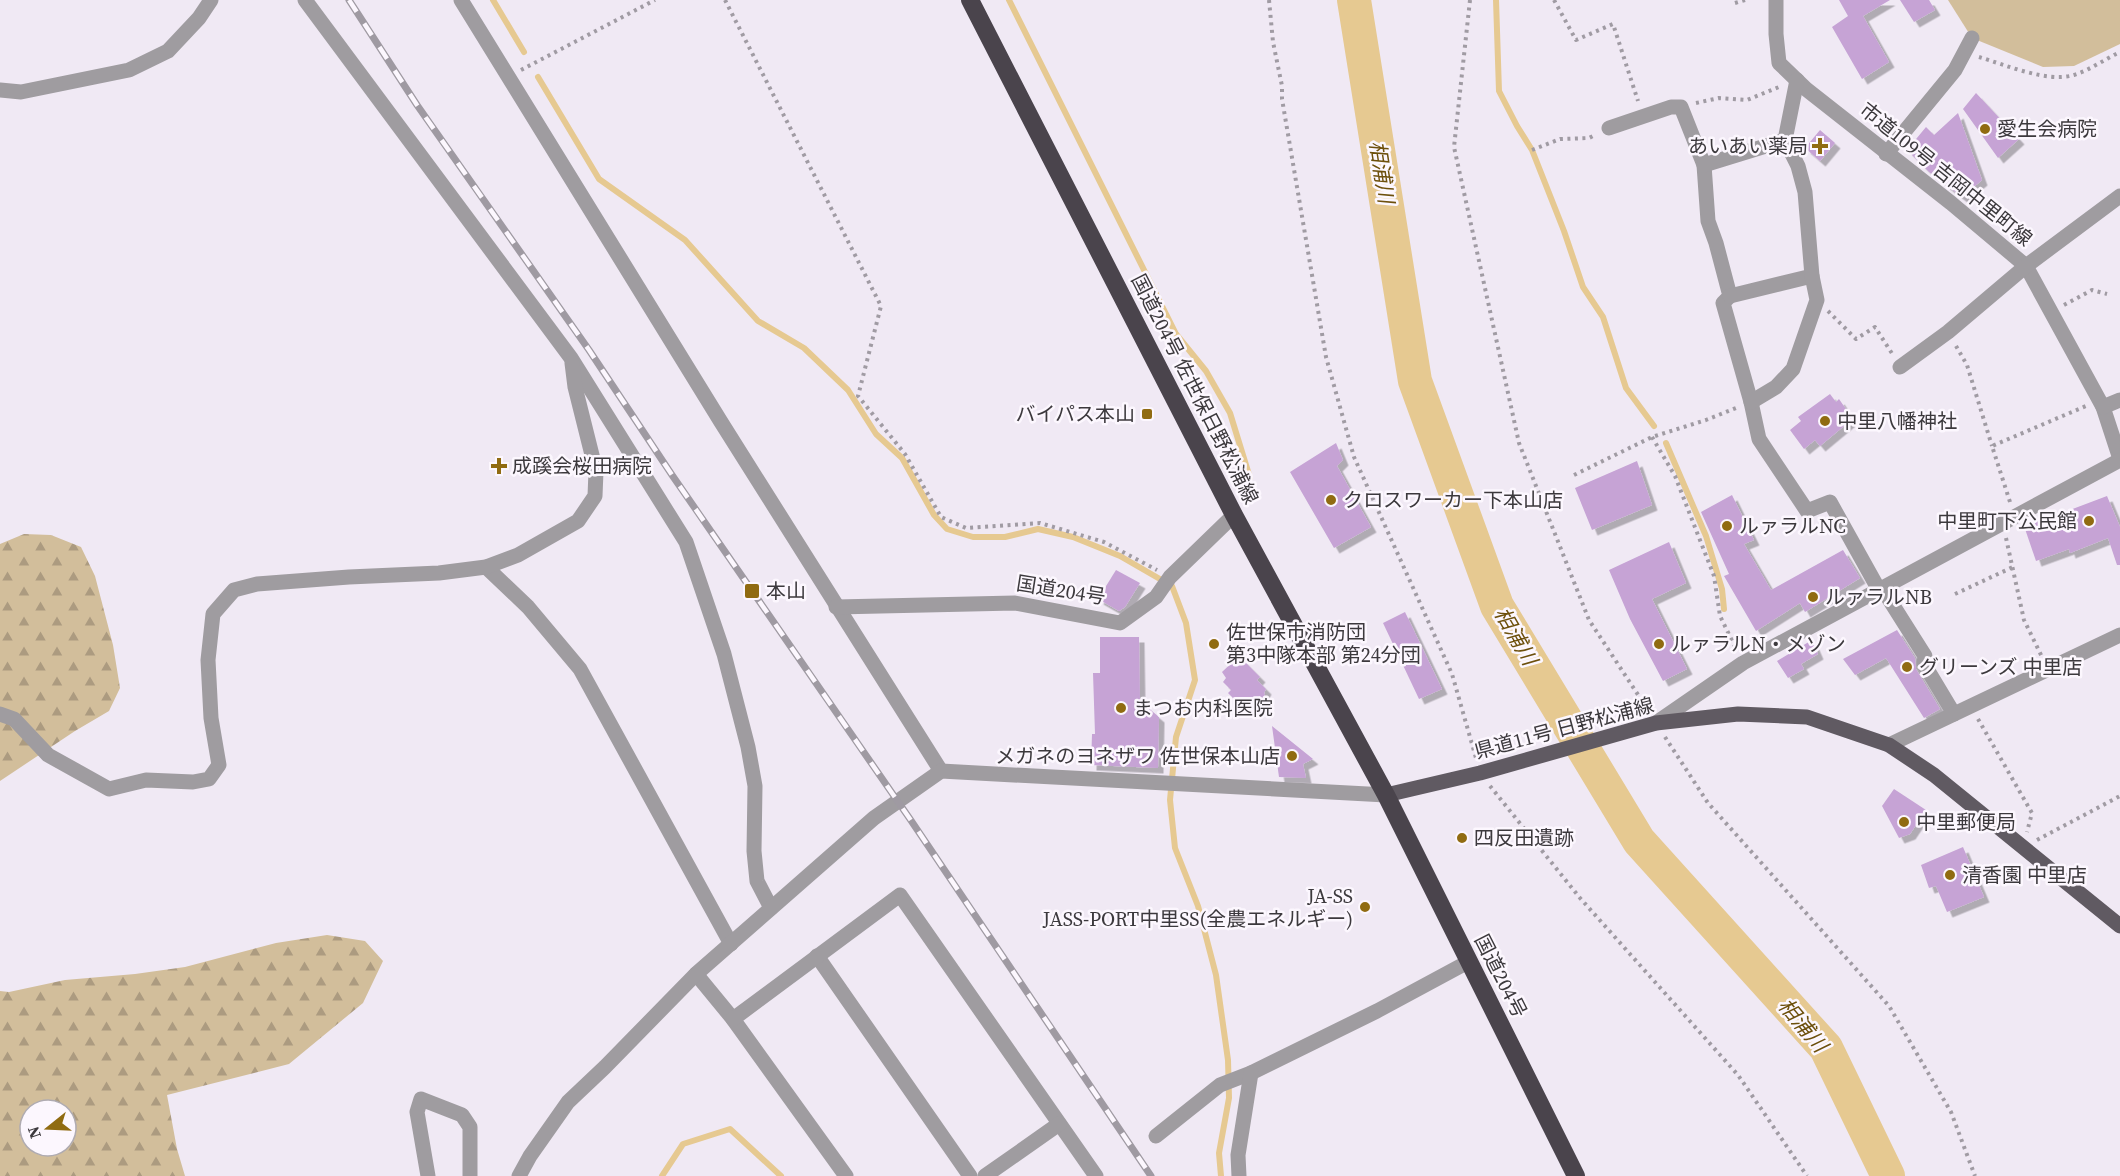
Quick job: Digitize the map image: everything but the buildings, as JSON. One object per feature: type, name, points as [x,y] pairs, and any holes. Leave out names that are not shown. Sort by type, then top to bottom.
[{"type":"highway","name":"国道204号 佐世保日野松浦線","points":[[970,0],[1234,515],[1386,795]]},
{"type":"highway","name":"国道204号","points":[[1386,795],[1576,1176]]},
{"type":"main road","name":"県道11号 日野松浦線","points":[[1386,795],[1480,773],[1656,723],[1738,714],[1807,717],[1889,745],[1934,775],[2120,926]]},
{"type":"street","points":[[0,90],[21,92],[129,70],[168,51],[199,18],[211,0]]},
{"type":"street","points":[[305,0],[572,358],[686,542],[724,654],[748,747],[755,786],[756,881],[771,908]]},
{"type":"street","points":[[461,0],[836,607],[941,771]]},
{"type":"street","name":"市道109号 吉岡中里町線","points":[[1776,0],[1779,63],[1886,154],[1951,203],[2026,266],[2053,311],[2101,404],[2120,459]]},
{"type":"street","points":[[1886,154],[1955,70],[1972,38]]},
{"type":"street","points":[[1751,402],[1776,387],[1792,369],[1817,300],[1812,276],[1805,192],[1798,166],[1785,140],[1797,80]]},
{"type":"street","points":[[1609,128],[1671,107],[1681,107],[1704,165],[1708,221],[1730,296]]},
{"type":"street","points":[[1704,165],[1785,140]]},
{"type":"street","points":[[1900,367],[1948,332],[2026,266],[2120,196]]},
{"type":"street","points":[[1812,276],[1730,296],[1723,303],[1759,439],[1807,511],[1830,502],[1880,589],[1926,656],[1924,664],[1954,714]]},
{"type":"street","points":[[0,714],[14,719],[48,755],[109,789],[146,780],[193,782],[209,779],[219,765],[212,718],[208,660],[213,614],[234,590],[257,584],[439,573],[486,567],[518,555],[578,521],[595,496],[596,471],[575,387],[572,358]]},
{"type":"street","points":[[2101,404],[2120,400]]},
{"type":"street","points":[[1656,723],[1743,663],[2120,459]]},
{"type":"street","name":"国道204号","points":[[836,607],[1015,603],[1120,622],[1156,597],[1170,577],[1234,515]]},
{"type":"street","points":[[486,567],[528,607],[580,669],[731,944]]},
{"type":"street","points":[[1889,745],[2120,635]]},
{"type":"street","points":[[519,1176],[530,1156],[568,1102],[696,974],[874,818],[941,771],[1386,795]]},
{"type":"street","points":[[733,1019],[900,896],[1096,1176]]},
{"type":"street","points":[[817,956],[970,1176]]},
{"type":"street","points":[[1156,1136],[1220,1085],[1251,1073],[1377,1011],[1468,962]]},
{"type":"street","points":[[696,974],[733,1019],[846,1176]]},
{"type":"street","points":[[1239,1176],[1238,1155],[1251,1073]]},
{"type":"street","points":[[428,1176],[417,1112],[421,1099],[462,1115],[470,1127],[472,1155],[470,1176]]},
{"type":"street","points":[[985,1176],[1059,1124]]},
{"type":"path","points":[[507,77],[655,0]]},
{"type":"path","points":[[725,0],[881,306],[858,396],[905,454],[940,517],[966,528],[1040,522],[1104,542],[1170,577]]},
{"type":"path","points":[[1269,0],[1282,99],[1326,357],[1354,457],[1452,674],[1480,773],[1580,898],[1738,1075],[1807,1176]]},
{"type":"path","points":[[1470,0],[1454,147],[1519,443],[1589,620],[1708,803],[1889,1006],[1951,1113],[1975,1176]]},
{"type":"path","points":[[1554,0],[1576,40],[1613,24],[1643,116]]},
{"type":"path","points":[[1735,3],[1745,0]]},
{"type":"path","points":[[1964,53],[2042,75],[2065,76],[2076,74],[2120,52]]},
{"type":"path","points":[[1681,107],[1719,98],[1747,100],[1797,80]]},
{"type":"path","points":[[1532,150],[1560,139],[1589,138],[1609,128]]},
{"type":"path","points":[[2053,311],[2092,290],[2107,294]]},
{"type":"path","points":[[1817,300],[1856,339],[1875,327],[1900,367]]},
{"type":"path","points":[[1948,332],[1967,365],[1992,446],[2009,520],[2013,567],[2024,620],[2048,669]]},
{"type":"path","points":[[1574,475],[1652,437],[1706,420],[1751,402]]},
{"type":"path","points":[[1992,446],[2101,404]]},
{"type":"path","points":[[1652,437],[1675,476],[1714,576],[1720,616],[1743,663]]},
{"type":"path","points":[[1956,594],[2013,567]]},
{"type":"path","points":[[1971,706],[2032,813],[2023,847]]},
{"type":"path","points":[[2023,847],[2120,796]]},
{"type":"green space","points":[[1948,0],[2120,0],[2120,44],[2074,66],[2043,67],[1972,38]]},
{"type":"green space","points":[[24,534],[51,535],[81,547],[95,576],[113,645],[120,688],[109,711],[0,781],[0,544]]},
{"type":"green space","points":[[327,935],[365,941],[383,961],[363,1003],[289,1064],[167,1095],[177,1149],[185,1176],[0,1176],[0,991],[9,992],[65,980],[185,967],[276,943]]},
{"type":"waterway","points":[[493,0],[524,52]]},
{"type":"waterway","points":[[1009,0],[1176,334],[1206,371],[1230,413],[1250,478]]},
{"type":"waterway","name":"相浦川","points":[[1354,0],[1415,381],[1497,606],[1639,841],[1826,1048],[1888,1176]]},
{"type":"waterway","points":[[1496,0],[1499,91],[1532,150],[1583,287],[1603,317],[1626,388],[1654,426]]},
{"type":"waterway","points":[[538,77],[599,179],[685,240],[758,321],[804,348],[848,390],[876,434],[902,458],[934,515],[947,529],[973,537],[1005,537],[1038,529],[1073,537],[1120,556],[1172,586],[1186,623],[1195,680],[1176,737],[1170,800],[1175,848],[1198,906],[1216,975],[1228,1060],[1229,1098],[1219,1153],[1221,1176]]},
{"type":"waterway","points":[[1666,443],[1706,536],[1722,589],[1724,609]]},
{"type":"waterway","points":[[662,1176],[683,1144],[730,1129],[781,1176]]},
{"type":"railway","points":[[349,0],[417,105],[589,350],[1151,1176]]},
{"type":"place","name":"愛生会病院","points":[[1985,129]]},
{"type":"place","name":"あいあい薬局","points":[[1820,146]]},
{"type":"place","name":"バイパス本山","points":[[1147,414]]},
{"type":"place","name":"中里八幡神社","points":[[1825,421]]},
{"type":"place","name":"成蹊会桜田病院","points":[[499,466]]},
{"type":"place","name":"クロスワーカー下本山店","points":[[1331,500]]},
{"type":"place","name":"中里町下公民館","points":[[2089,521]]},
{"type":"place","name":"ルァラルNC","points":[[1727,526]]},
{"type":"place","name":"本山","points":[[752,591]]},
{"type":"place","name":"ルァラルNB","points":[[1813,597]]},
{"type":"place","name":"佐世保市消防団 第3中隊本部 第24分団","points":[[1214,644]]},
{"type":"place","name":"ルァラルN・メゾン","points":[[1659,644]]},
{"type":"place","name":"グリーンズ 中里店","points":[[1907,667]]},
{"type":"place","name":"まつお内科医院","points":[[1121,708]]},
{"type":"place","name":"メガネのヨネザワ 佐世保本山店","points":[[1292,756]]},
{"type":"place","name":"中里郵便局","points":[[1904,822]]},
{"type":"place","name":"四反田遺跡","points":[[1462,838]]},
{"type":"place","name":"清香園 中里店","points":[[1950,875]]},
{"type":"place","name":"JA-SS JASS-PORT中里SS(全農エネルギー)","points":[[1365,907]]}]
